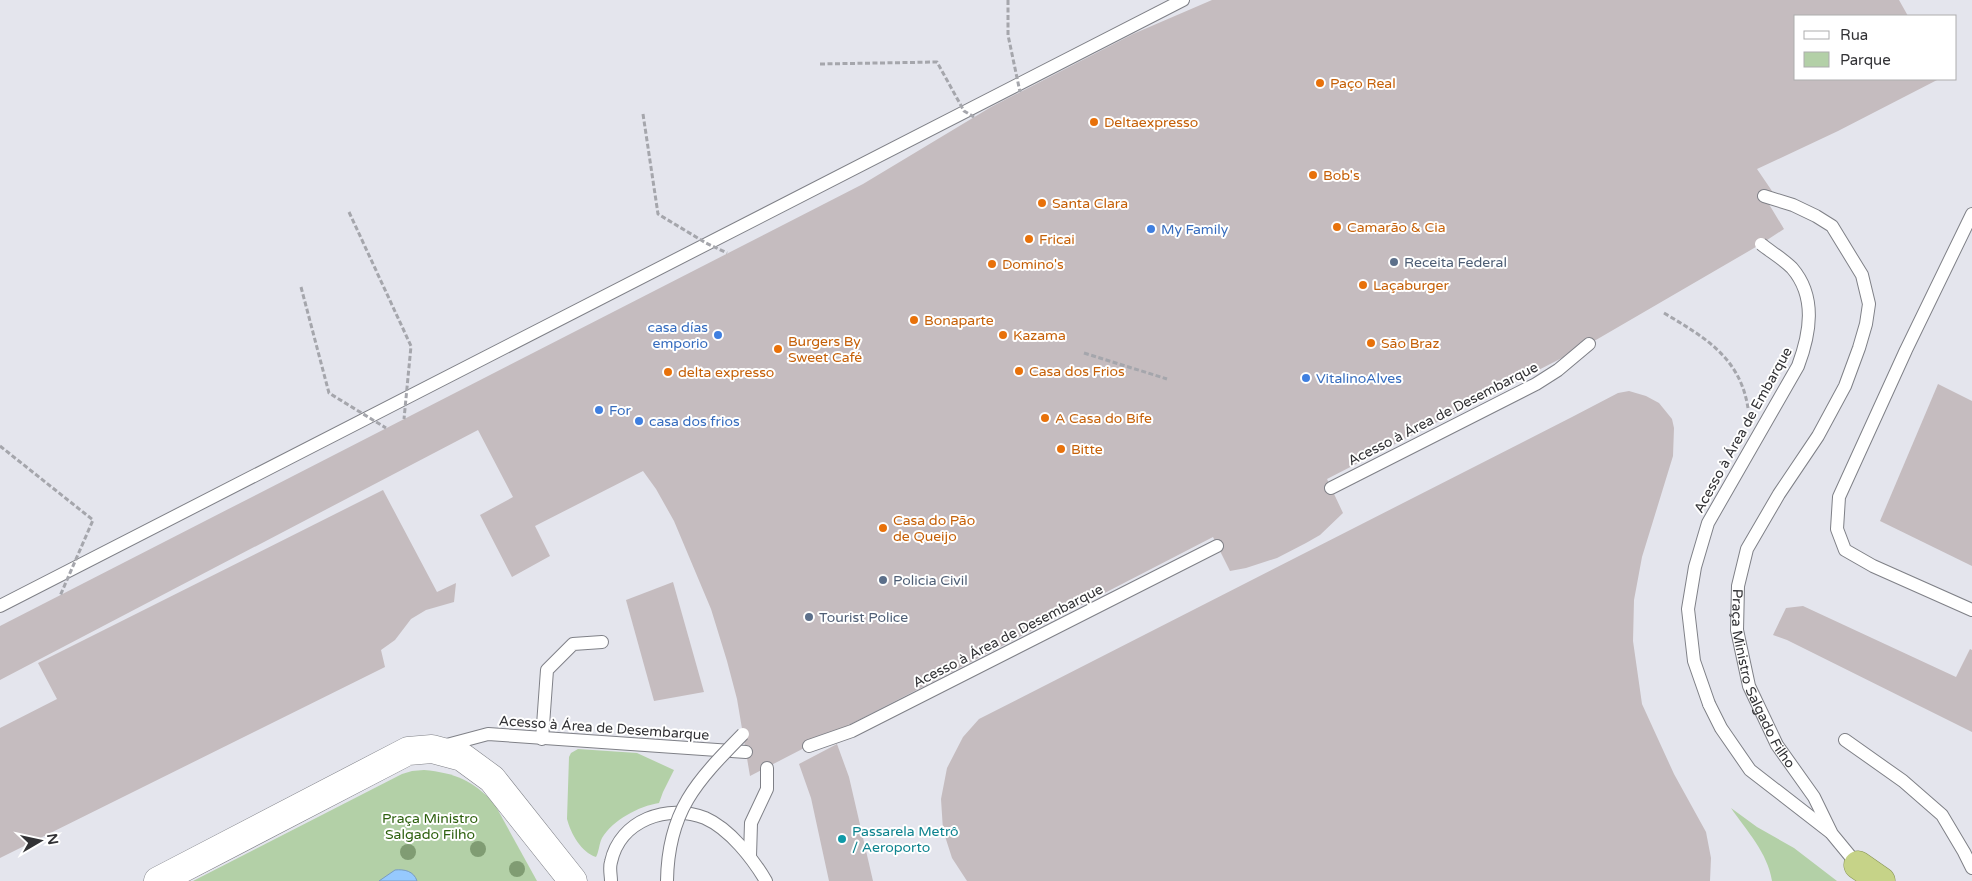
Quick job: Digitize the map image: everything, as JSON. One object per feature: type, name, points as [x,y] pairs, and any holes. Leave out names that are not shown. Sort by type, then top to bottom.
[{"type":"highway","points":[[1862,873],[1881,881]]},
{"type":"street","points":[[158,881],[408,751],[432,749],[462,757],[492,779],[573,881]]},
{"type":"lane","points":[[0,606],[706,243],[969,114],[1183,0]]},
{"type":"lane","name":"Praça Ministro Salgado Filho","points":[[1764,196],[1800,208],[1832,226],[1862,275],[1870,304],[1859,348],[1844,386],[1818,436],[1779,494],[1748,549],[1738,586],[1736,630],[1749,686],[1777,745],[1814,797],[1832,834],[1862,873]]},
{"type":"lane","points":[[1972,214],[1906,350],[1839,497],[1837,528],[1845,550],[1873,566],[1972,610]]},
{"type":"lane","name":"Acesso à Área de Embarque","points":[[1761,244],[1792,268],[1804,288],[1810,314],[1807,341],[1798,366],[1708,523],[1695,567],[1688,609],[1694,661],[1709,704],[1721,728],[1750,770],[1832,834]]},
{"type":"lane","name":"Acesso à Área de Desembarque","points":[[1331,488],[1536,384],[1558,370],[1589,344]]},
{"type":"lane","name":"Acesso à Área de Desembarque","points":[[809,746],[852,731],[1218,546]]},
{"type":"lane","points":[[542,739],[547,670],[574,644],[602,642]]},
{"type":"lane","name":"Acesso à Área de Desembarque","points":[[432,749],[488,734],[746,752]]},
{"type":"lane","points":[[667,881],[667,857],[675,823],[688,796],[717,760],[743,734]]},
{"type":"lane","points":[[1845,740],[1903,781],[1942,815],[1972,868]]},
{"type":"lane","points":[[750,856],[751,823],[767,789],[767,768]]},
{"type":"lane","points":[[611,881],[610,863],[617,845],[628,831],[645,819],[660,813],[682,812],[706,819],[731,837],[750,856],[766,881]]},
{"type":"path","points":[[1008,0],[1008,35],[1019,88]]},
{"type":"path","points":[[820,64],[937,62],[969,114]]},
{"type":"path","points":[[643,114],[658,214],[706,243],[727,253]]},
{"type":"path","points":[[349,212],[411,346],[404,419]]},
{"type":"path","points":[[301,287],[329,393],[386,428]]},
{"type":"path","points":[[1664,314],[1714,345],[1729,362],[1738,376],[1746,395],[1749,413]]},
{"type":"path","points":[[1084,353],[1167,379]]},
{"type":"path","points":[[0,446],[93,520],[60,596]]},
{"type":"green space","points":[[578,749],[637,753],[674,770],[659,803],[643,807],[613,825],[602,838],[596,857],[591,855],[577,842],[567,819],[569,757],[571,753]]},
{"type":"green space","name":"Praça Ministro Salgado Filho","points":[[424,770],[445,773],[462,779],[486,795],[494,803],[537,881],[193,881],[402,774]]},
{"type":"green space","points":[[1731,808],[1757,827],[1794,848],[1837,881],[1772,881],[1770,871],[1761,851]]},
{"type":"water","points":[[395,870],[408,871],[414,875],[417,881],[379,881]]},
{"type":"building","points":[[1212,0],[1899,0],[1907,15],[1794,15],[1794,80],[1937,80],[1838,131],[1757,169],[1772,191],[1764,196],[1784,229],[1589,344],[1327,479],[1343,513],[1320,535],[1277,558],[1230,571],[1213,537],[750,776],[737,699],[711,609],[674,521],[656,489],[643,471],[535,526],[550,556],[512,577],[480,515],[513,497],[478,430],[0,680],[0,626],[863,184],[991,107],[1133,34]]},
{"type":"building","points":[[1938,384],[1972,401],[1972,566],[1880,521]]},
{"type":"building","points":[[1629,391],[1646,396],[1659,403],[1672,419],[1674,428],[1673,456],[1642,557],[1634,600],[1633,641],[1642,704],[1674,774],[1706,832],[1711,858],[1710,881],[967,881],[952,858],[943,830],[941,799],[947,768],[963,737],[979,719],[1618,393]]},
{"type":"building","points":[[383,490],[437,592],[456,583],[454,602],[426,610],[411,619],[395,640],[381,650],[385,667],[0,858],[0,728],[57,699],[38,663]]},
{"type":"building","points":[[673,582],[704,692],[654,701],[626,600]]},
{"type":"building","points":[[1803,606],[1956,677],[1970,649],[1972,650],[1972,732],[1787,640],[1773,635],[1786,608]]},
{"type":"building","name":"Passarela Metrô / Aeroporto","points":[[837,744],[849,777],[873,881],[829,881],[811,798],[799,764]]},
{"type":"place","name":"Paço Real","points":[[1320,83]]},
{"type":"place","name":"Deltaexpresso","points":[[1094,122]]},
{"type":"place","name":"Bob's","points":[[1313,175]]},
{"type":"place","name":"Santa Clara","points":[[1042,203]]},
{"type":"place","name":"Camarão & Cia","points":[[1337,227]]},
{"type":"place","name":"My Family","points":[[1151,229]]},
{"type":"place","name":"Fricai","points":[[1029,239]]},
{"type":"place","name":"Receita Federal","points":[[1394,262]]},
{"type":"place","name":"Domino's","points":[[992,264]]},
{"type":"place","name":"Laçaburger","points":[[1363,285]]},
{"type":"place","name":"Bonaparte","points":[[914,320]]},
{"type":"place","name":"casa días emporio","points":[[718,335]]},
{"type":"place","name":"Kazama","points":[[1003,335]]},
{"type":"place","name":"São Braz","points":[[1371,343]]},
{"type":"place","name":"Burgers By Sweet Café","points":[[778,349]]},
{"type":"place","name":"Casa dos Frios","points":[[1019,371]]},
{"type":"place","name":"delta expresso","points":[[668,372]]},
{"type":"place","name":"VitalinoAlves","points":[[1306,378]]},
{"type":"place","name":"For","points":[[599,410]]},
{"type":"place","name":"A Casa do Bife","points":[[1045,418]]},
{"type":"place","name":"casa dos frios","points":[[639,421]]},
{"type":"place","name":"Bitte","points":[[1061,449]]},
{"type":"place","name":"Casa do Pão de Queijo","points":[[883,528]]},
{"type":"place","name":"Policia Civil","points":[[883,580]]},
{"type":"place","name":"Tourist Police","points":[[809,617]]},
{"type":"place","name":"Passarela Metrô / Aeroporto","points":[[842,839]]}]
